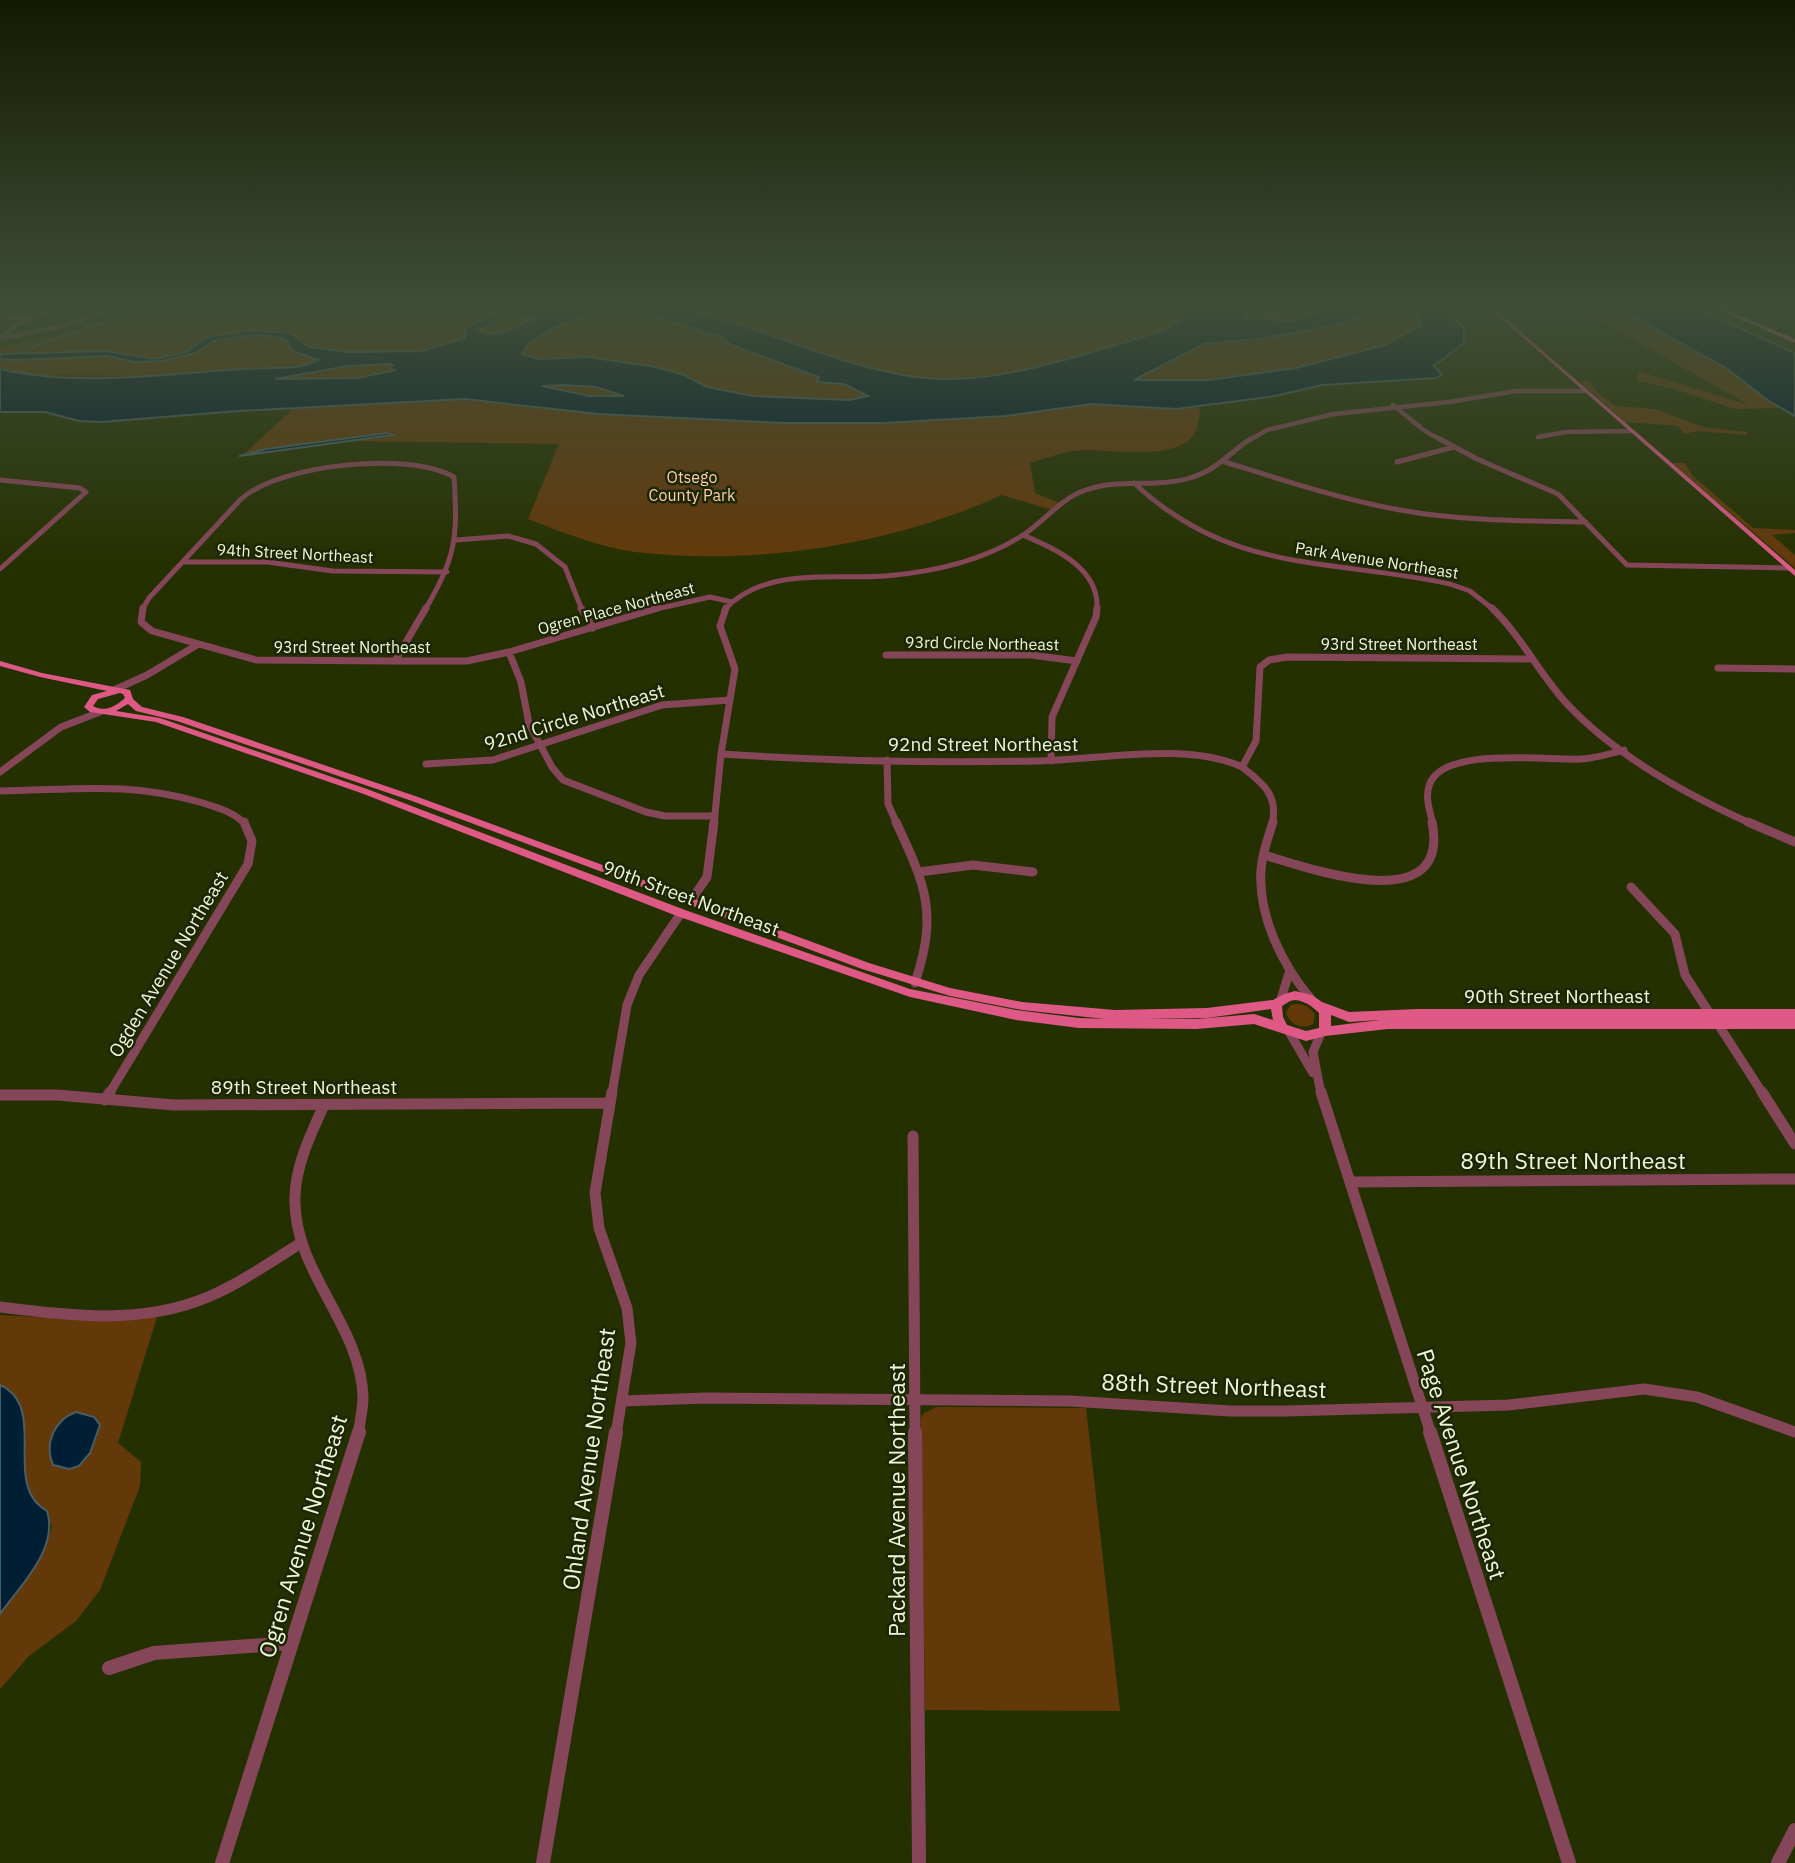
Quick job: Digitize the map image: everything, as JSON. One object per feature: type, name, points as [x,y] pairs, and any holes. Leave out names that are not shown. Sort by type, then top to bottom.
[{"type":"main road","points":[[1587,393],[1792,571]]},
{"type":"main road","points":[[0,663],[40,675],[114,690]]},
{"type":"main road","points":[[40,675],[44,681],[82,690],[90,710],[102,712],[118,707],[128,698]]},
{"type":"main road","points":[[88,705],[96,696],[114,690]]},
{"type":"main road","name":"90th Street Northeast","points":[[114,690],[124,691],[139,709],[180,719],[415,799],[915,983],[997,1002],[1087,1013],[1176,1015],[1234,1011],[1278,1001]]},
{"type":"main road","name":"90th Street Northeast","points":[[102,712],[157,720],[364,791],[664,907],[910,993],[975,1008],[1079,1023],[1197,1024],[1254,1019],[1286,1029]]},
{"type":"main road","points":[[664,907],[687,901]]},
{"type":"main road","points":[[683,914],[705,907]]},
{"type":"main road","points":[[1292,996],[1316,1003],[1327,1018],[1323,1032],[1306,1037],[1286,1029],[1277,1018],[1278,1001],[1292,996]]},
{"type":"main road","name":"90th Street Northeast","points":[[1316,1003],[1349,1017],[1418,1014],[1714,1019],[1795,1024]]},
{"type":"main road","name":"90th Street Northeast","points":[[1323,1032],[1388,1024],[1714,1019],[1795,1014]]},
{"type":"street","points":[[687,901],[707,877],[735,663],[718,627],[722,613],[732,601],[750,589],[780,580],[890,576],[949,565],[990,552],[1023,535],[1077,494],[1102,485],[1192,478],[1225,462],[1245,442],[1267,430],[1393,405],[1451,401],[1501,393]]},
{"type":"street","points":[[1393,405],[1425,430],[1454,447],[1557,493],[1627,565],[1792,571]]},
{"type":"street","points":[[1538,437],[1566,432],[1630,431]]},
{"type":"street","points":[[1397,461],[1454,447]]},
{"type":"street","points":[[1225,462],[1334,496],[1414,512],[1472,519],[1586,522]]},
{"type":"street","points":[[183,562],[246,494],[282,476],[362,465],[428,467],[450,472],[454,477],[456,540],[447,572],[395,662]]},
{"type":"street","points":[[0,480],[80,488],[86,492],[0,569]]},
{"type":"street","name":"Park Avenue Northeast","points":[[1134,483],[1173,518],[1247,550],[1312,565],[1440,582],[1470,591],[1492,607],[1530,659],[1571,708],[1624,750],[1739,818],[1795,842]]},
{"type":"street","points":[[1023,535],[1065,555],[1083,571],[1094,587],[1098,609],[1052,717],[1049,730],[1051,761]]},
{"type":"street","points":[[456,540],[499,536],[524,539],[560,561],[576,599],[593,628]]},
{"type":"street","name":"94th Street Northeast","points":[[183,562],[275,562],[333,572],[447,572]]},
{"type":"street","name":"93rd Street Northeast","points":[[183,562],[145,603],[140,618],[152,631],[197,645],[256,660],[473,661],[509,652]]},
{"type":"street","name":"Ogren Place Northeast","points":[[509,652],[695,598],[732,601]]},
{"type":"street","points":[[114,690],[147,675],[197,645]]},
{"type":"street","points":[[509,652],[521,682],[526,716],[539,746],[552,767],[574,787],[656,814],[715,817]]},
{"type":"street","name":"93rd Circle Northeast","points":[[886,655],[1027,655],[1077,661]]},
{"type":"street","name":"93rd Street Northeast","points":[[1242,766],[1256,741],[1261,667],[1269,660],[1287,657],[1530,659]]},
{"type":"street","points":[[1718,668],[1795,669]]},
{"type":"street","points":[[128,698],[147,675]]},
{"type":"street","name":"92nd Circle Northeast","points":[[426,764],[481,762],[673,703],[730,700]]},
{"type":"street","points":[[0,772],[88,705]]},
{"type":"street","points":[[61,727],[83,716],[102,712]]},
{"type":"street","points":[[1264,855],[1351,880],[1405,878],[1414,874],[1431,858],[1435,842],[1428,792],[1433,778],[1447,767],[1485,760],[1589,758],[1624,750]]},
{"type":"street","name":"92nd Street Northeast","points":[[721,754],[813,760],[1051,761],[1196,753],[1223,758],[1242,766]]},
{"type":"street","points":[[887,760],[888,804],[919,872],[926,901],[928,930],[923,961],[915,983]]},
{"type":"street","points":[[1242,766],[1268,788],[1274,800],[1275,822],[1264,855],[1263,899],[1289,973],[1316,1003]]},
{"type":"street","name":"Ogden Avenue Northeast","points":[[0,791],[102,786],[133,789],[231,811],[247,826],[253,842],[248,864],[105,1100]]},
{"type":"street","points":[[919,872],[973,865],[1033,872]]},
{"type":"street","points":[[1631,887],[1654,908],[1675,934],[1685,975],[1795,1144]]},
{"type":"street","name":"Ohland Avenue Northeast","points":[[543,1863],[631,1343],[630,1320],[599,1228],[596,1206],[609,1103],[631,992],[658,943],[683,914]]},
{"type":"street","points":[[1278,1001],[1288,984],[1289,973]]},
{"type":"street","name":"Page Avenue Northeast","points":[[1286,1029],[1316,1077]]},
{"type":"street","name":"Page Avenue Northeast","points":[[1323,1032],[1312,1052],[1316,1077],[1569,1863]]},
{"type":"street","name":"89th Street Northeast","points":[[0,1095],[57,1095],[174,1105],[609,1103]]},
{"type":"street","name":"Ogren Avenue Northeast","points":[[222,1863],[356,1442],[363,1395],[354,1354],[300,1242],[295,1210],[299,1168],[324,1105]]},
{"type":"street","name":"Packard Avenue Northeast","points":[[913,1136],[919,1863]]},
{"type":"street","name":"89th Street Northeast","points":[[1352,1182],[1795,1179]]},
{"type":"street","points":[[0,1307],[99,1315],[168,1310],[214,1294],[300,1242]]},
{"type":"street","name":"88th Street Northeast","points":[[623,1401],[706,1398],[1070,1401],[1230,1411],[1422,1409],[1509,1405],[1607,1391],[1644,1389],[1697,1397],[1795,1432]]},
{"type":"street","points":[[109,1668],[154,1653],[291,1643]]},
{"type":"street","points":[[1778,1863],[1788,1839],[1795,1830]]},
{"type":"green space","points":[[573,393],[614,393],[625,396],[589,396]]},
{"type":"green space","points":[[737,393],[863,393],[869,396],[849,400]]},
{"type":"green space","points":[[1592,393],[1598,393],[1616,406],[1655,409],[1703,427],[1747,432],[1747,435],[1698,431],[1684,434],[1678,426],[1625,422]]},
{"type":"green space","points":[[1686,393],[1710,393],[1749,405],[1728,393],[1760,393],[1780,408],[1735,409]]},
{"type":"green space","name":"Otsego County Park","points":[[481,400],[599,414],[840,424],[1005,416],[1092,404],[1159,408],[1199,407],[1200,415],[1197,428],[1190,439],[1163,451],[1076,451],[1030,463],[1035,493],[1060,503],[1052,510],[1002,495],[915,527],[869,539],[822,548],[727,556],[681,556],[621,550],[528,519],[559,444],[350,441],[387,437],[390,433],[245,453],[295,407]]},
{"type":"green space","points":[[1672,463],[1685,463],[1693,476],[1753,528],[1795,530],[1795,533],[1772,535],[1795,555],[1795,568]]},
{"type":"green space","points":[[1302,1004],[1311,1009],[1315,1015],[1313,1024],[1300,1026],[1293,1023],[1286,1012],[1291,1005]]},
{"type":"green space","points":[[0,1315],[89,1320],[157,1317],[118,1443],[141,1462],[140,1486],[100,1590],[76,1621],[29,1656],[0,1689],[0,1614],[46,1547],[52,1526],[22,1486],[21,1414],[11,1393],[0,1385]],"holes":[[[69,1414],[98,1436],[79,1466],[53,1433]]]},
{"type":"green space","points":[[936,1407],[1086,1408],[1120,1711],[925,1710],[921,1418],[924,1413]]},
{"type":"water","points":[[0,393],[575,393],[589,396],[624,396],[614,393],[737,393],[849,400],[868,396],[862,393],[1288,393],[1176,409],[1092,404],[1005,416],[884,423],[784,423],[599,414],[464,399],[238,411],[101,422],[79,421],[45,412],[0,412]]},
{"type":"water","points":[[1758,393],[1795,393],[1795,416]]},
{"type":"water","points":[[387,433],[392,435],[239,456],[266,449]]},
{"type":"water","points":[[0,1385],[14,1396],[22,1411],[27,1484],[34,1499],[47,1511],[49,1525],[48,1539],[36,1566],[0,1614]]},
{"type":"water","points":[[76,1412],[94,1417],[100,1425],[90,1453],[79,1466],[69,1469],[53,1465],[50,1449],[53,1434],[62,1421]]}]
